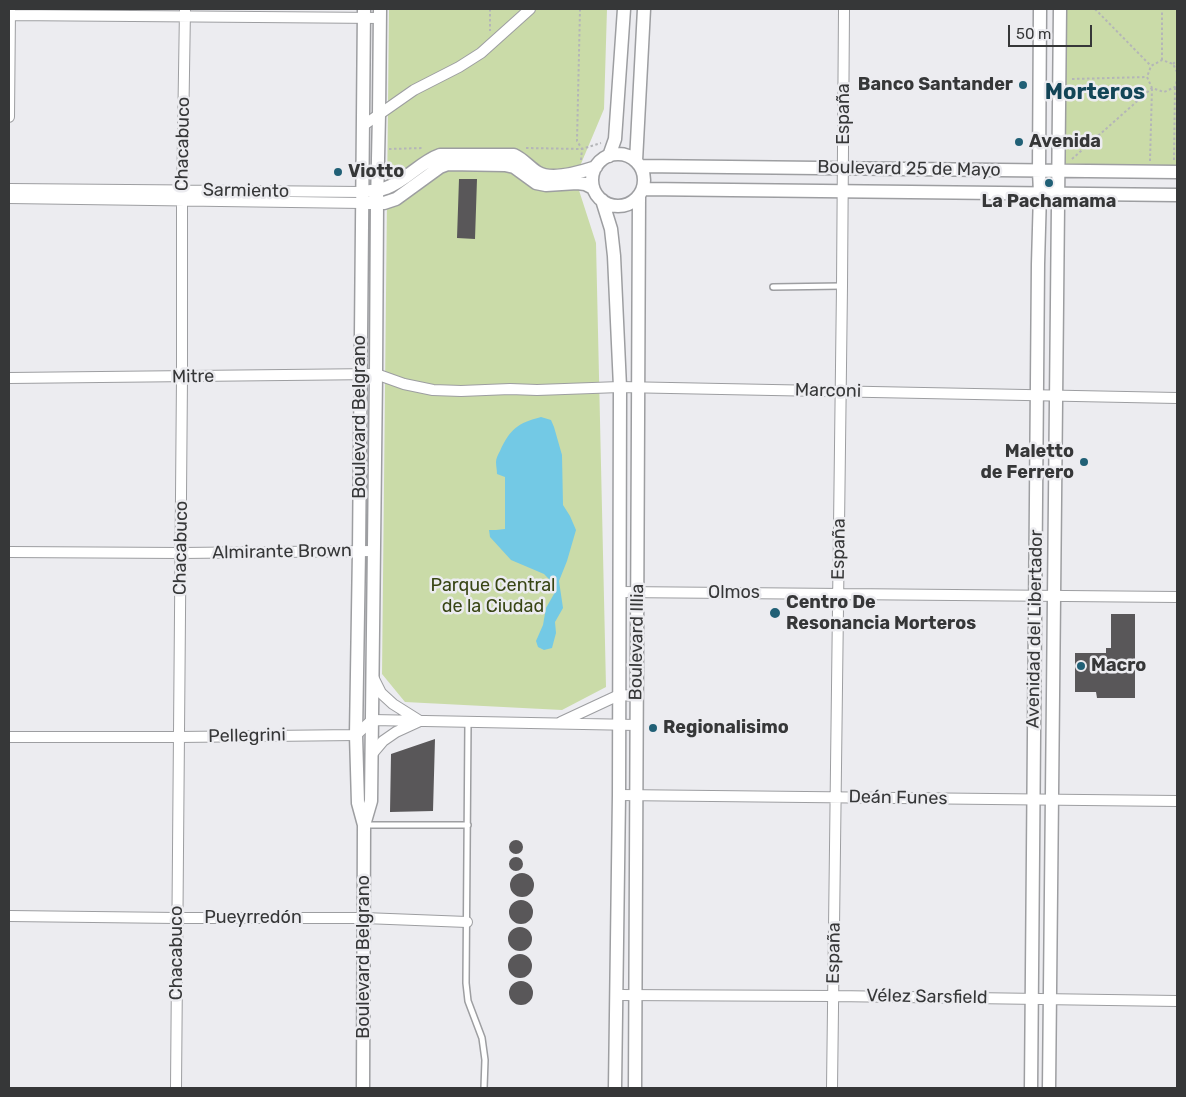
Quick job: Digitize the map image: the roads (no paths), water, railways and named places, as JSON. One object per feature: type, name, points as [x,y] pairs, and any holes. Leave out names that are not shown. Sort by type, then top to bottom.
[{"type":"street","points":[[364,125],[414,90],[460,68],[491,45],[530,9]]},
{"type":"street","points":[[602,200],[593,188],[592,181],[596,167],[609,156],[615,139],[624,9]]},
{"type":"street","points":[[641,192],[644,173],[638,164],[644,9]]},
{"type":"street","name":"España","points":[[832,1088],[844,169],[844,9]]},
{"type":"street","name":"Avenidad del Libertador","points":[[1031,1088],[1040,193],[1040,9]]},
{"type":"street","name":"Avenidad del Libertador","points":[[1049,1088],[1060,9]]},
{"type":"street","points":[[9,117],[9,13],[380,13]]},
{"type":"street","name":"Chacabuco","points":[[176,1088],[185,13]]},
{"type":"street","name":"Boulevard Belgrano","points":[[363,1088],[364,825],[358,803],[356,735],[364,13]]},
{"type":"street","name":"Boulevard Belgrano","points":[[364,825],[371,801],[372,754],[380,13]]},
{"type":"street","name":"Boulevard 25 de Mayo","points":[[609,156],[624,154],[638,164],[844,169],[1176,172]]},
{"type":"street","points":[[363,198],[378,190],[385,189],[440,155],[514,167],[536,183],[546,185],[577,183],[593,188]]},
{"type":"street","points":[[363,198],[377,204],[396,199],[440,167],[448,164],[514,155],[538,173],[546,175],[562,175],[596,167]]},
{"type":"street","name":"Sarmiento","points":[[9,189],[182,195],[363,198]]},
{"type":"street","name":"Boulevard 25 de Mayo","points":[[602,200],[609,205],[626,205],[633,202],[641,192],[1177,195]]},
{"type":"street","name":"Boulevard Illia","points":[[635,1088],[638,388],[641,192]]},
{"type":"street","name":"Sarmiento","points":[[9,198],[182,195]]},
{"type":"street","name":"Boulevard Illia","points":[[602,200],[611,229],[614,256],[620,387],[619,795],[615,1088]]},
{"type":"street","name":"Mitre","points":[[9,378],[376,374],[404,384],[433,390],[478,390]]},
{"type":"street","name":"Marconi","points":[[478,390],[620,387],[1177,398]]},
{"type":"street","name":"Almirante Brown","points":[[9,552],[374,551]]},
{"type":"street","name":"Olmos","points":[[620,592],[1177,597]]},
{"type":"street","points":[[373,675],[381,693],[393,704],[420,721]]},
{"type":"street","points":[[558,724],[619,695],[636,696]]},
{"type":"street","points":[[356,735],[372,720],[636,725]]},
{"type":"street","points":[[372,754],[383,741],[396,732],[420,721]]},
{"type":"street","name":"Pellegrini","points":[[9,737],[356,735]]},
{"type":"street","name":"Deán Funes","points":[[619,795],[1177,801]]},
{"type":"street","name":"Pueyrredón","points":[[9,916],[364,918],[467,922]]},
{"type":"street","name":"Vélez Sarsfield","points":[[616,995],[1177,1001]]},
{"type":"lane","points":[[773,287],[842,286]]},
{"type":"lane","points":[[474,721],[468,825],[466,983],[468,1001],[482,1038],[485,1060],[484,1088]]},
{"type":"lane","points":[[364,825],[468,825]]},
{"type":"water","points":[[541,417],[551,420],[554,427],[562,455],[563,505],[576,530],[559,581],[563,608],[555,622],[556,633],[552,648],[544,650],[538,647],[536,641],[543,625],[546,608],[554,594],[550,580],[544,574],[511,560],[490,537],[489,530],[505,529],[505,477],[497,474],[496,459],[511,432],[526,422]]},
{"type":"place","name":"Banco Santander","points":[[1023,85]]},
{"type":"place","name":"Avenida","points":[[1019,142]]},
{"type":"place","name":"Viotto","points":[[338,172]]},
{"type":"place","name":"La Pachamama","points":[[1049,183]]},
{"type":"place","name":"Maletto de Ferrero","points":[[1084,462]]},
{"type":"place","name":"Centro De Resonancia Morteros","points":[[775,613]]},
{"type":"place","name":"Macro","points":[[1081,666]]},
{"type":"place","name":"Regionalisimo","points":[[653,728]]},
{"type":"district","name":"Morteros","points":[[1095,93]]},
{"type":"park label","name":"Parque Central de la Ciudad","points":[[493,596]]}]
